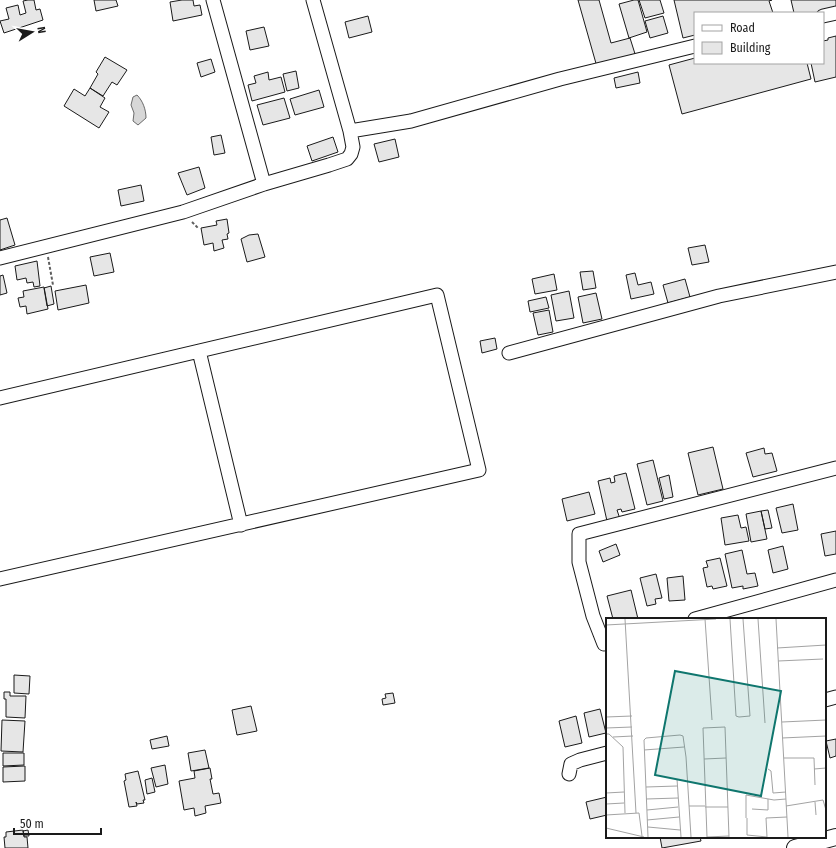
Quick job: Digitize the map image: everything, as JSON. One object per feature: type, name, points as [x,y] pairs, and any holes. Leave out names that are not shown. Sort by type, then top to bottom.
[{"type":"main road","points":[[794,848],[836,838]]},
{"type":"street","points":[[213,0],[264,184]]},
{"type":"street","points":[[0,258],[183,212],[264,184],[347,159],[351,154],[353,147],[350,132],[313,0]]},
{"type":"street","points":[[824,16],[836,12]]},
{"type":"street","points":[[350,132],[411,121],[552,81],[694,46]]},
{"type":"street","points":[[509,353],[719,296],[836,272]]},
{"type":"street","points":[[0,398],[437,295],[479,470],[0,579]]},
{"type":"street","points":[[199,351],[241,525]]},
{"type":"street","points":[[606,643],[604,644],[593,616],[579,562],[578,534],[836,468]]},
{"type":"street","points":[[699,618],[836,580]]},
{"type":"street","points":[[826,700],[836,697]]},
{"type":"street","points":[[569,774],[571,764],[606,753]]},
{"type":"path","points":[[45,246],[53,285]]},
{"type":"shaded area","points":[[137,95],[144,106],[146,118],[138,125],[133,121],[134,113],[131,105],[133,97]]},
{"type":"building","points":[[34,0],[36,10],[40,9],[43,20],[4,33],[0,21],[9,19],[6,8],[18,5],[20,15],[26,13],[23,1]]},
{"type":"building","points":[[94,0],[116,0],[118,6],[96,11]]},
{"type":"building","points":[[193,0],[194,6],[200,5],[202,15],[173,21],[170,2]]},
{"type":"building","points":[[578,0],[599,0],[611,43],[630,38],[636,57],[597,67]]},
{"type":"building","points":[[638,0],[647,32],[629,38],[619,4]]},
{"type":"building","points":[[639,0],[660,0],[664,13],[645,18]]},
{"type":"building","points":[[674,0],[772,0],[769,1],[773,12],[694,12],[694,35],[683,38]]},
{"type":"building","points":[[791,0],[836,0],[836,8],[820,12],[794,12]]},
{"type":"building","points":[[368,16],[372,32],[349,38],[345,22]]},
{"type":"building","points":[[663,16],[668,33],[650,38],[645,21]]},
{"type":"building","points":[[264,27],[269,46],[250,50],[246,31]]},
{"type":"building","points":[[836,36],[836,77],[815,82],[811,64],[824,64],[824,41],[828,40],[828,38]]},
{"type":"building","points":[[105,57],[127,70],[117,85],[112,82],[103,96],[90,88],[98,74],[96,72]]},
{"type":"building","points":[[694,58],[694,64],[807,64],[811,79],[682,114],[669,65]]},
{"type":"building","points":[[211,59],[215,72],[201,77],[197,63]]},
{"type":"building","points":[[296,71],[299,88],[287,91],[283,74]]},
{"type":"building","points":[[268,72],[269,80],[281,77],[285,92],[252,101],[248,85],[256,83],[254,76]]},
{"type":"building","points":[[638,72],[640,83],[616,88],[614,78]]},
{"type":"building","points":[[90,88],[105,98],[100,107],[109,112],[99,128],[64,106],[74,89],[85,96]]},
{"type":"building","points":[[319,90],[324,107],[295,115],[290,99]]},
{"type":"building","points":[[284,98],[290,118],[263,125],[257,105]]},
{"type":"building","points":[[221,135],[225,153],[214,155],[211,137]]},
{"type":"building","points":[[333,137],[338,152],[312,161],[307,146]]},
{"type":"building","points":[[395,139],[399,157],[379,162],[374,144]]},
{"type":"building","points":[[199,167],[205,188],[187,195],[178,173]]},
{"type":"building","points":[[141,185],[144,201],[121,206],[118,190]]},
{"type":"building","points":[[7,218],[15,245],[0,250],[0,220]]},
{"type":"building","points":[[227,219],[229,233],[227,234],[228,239],[222,240],[224,248],[214,251],[213,243],[204,245],[201,228],[217,225],[216,221]]},
{"type":"building","points":[[258,234],[265,257],[247,262],[241,239],[249,235]]},
{"type":"building","points":[[705,245],[709,262],[692,265],[688,248]]},
{"type":"building","points":[[110,253],[114,272],[94,276],[90,257]]},
{"type":"building","points":[[37,261],[40,286],[34,287],[33,282],[27,283],[26,278],[17,280],[15,266]]},
{"type":"building","points":[[593,271],[596,288],[583,290],[580,272]]},
{"type":"building","points":[[635,273],[638,285],[651,282],[654,294],[631,299],[626,275]]},
{"type":"building","points":[[554,274],[557,290],[535,294],[532,279]]},
{"type":"building","points":[[3,275],[7,293],[0,295],[0,276]]},
{"type":"building","points":[[685,279],[690,297],[668,303],[663,285]]},
{"type":"building","points":[[86,285],[89,303],[58,310],[55,291]]},
{"type":"building","points":[[51,286],[54,304],[47,306],[44,288]]},
{"type":"building","points":[[44,287],[48,309],[27,314],[26,306],[20,307],[18,298],[24,297],[23,291]]},
{"type":"building","points":[[569,291],[574,318],[556,321],[551,295]]},
{"type":"building","points":[[596,293],[602,319],[583,323],[578,297]]},
{"type":"building","points":[[546,297],[549,308],[530,312],[528,301]]},
{"type":"building","points":[[549,310],[553,332],[538,335],[533,313]]},
{"type":"building","points":[[495,338],[497,349],[482,353],[480,341]]},
{"type":"building","points":[[713,447],[723,489],[698,495],[688,453]]},
{"type":"building","points":[[764,448],[765,454],[772,453],[777,471],[753,477],[746,453]]},
{"type":"building","points":[[653,460],[663,501],[647,505],[637,464]]},
{"type":"building","points":[[626,473],[635,509],[622,512],[621,509],[617,510],[620,519],[607,521],[598,481],[610,478],[611,483],[615,482],[614,476]]},
{"type":"building","points":[[669,475],[673,497],[664,499],[659,478]]},
{"type":"building","points":[[589,492],[595,514],[567,521],[562,499]]},
{"type":"building","points":[[793,504],[798,530],[782,533],[776,508]]},
{"type":"building","points":[[768,510],[772,528],[765,529],[761,511]]},
{"type":"building","points":[[761,511],[767,539],[751,542],[746,514]]},
{"type":"building","points":[[738,515],[741,528],[746,527],[749,541],[725,545],[721,518]]},
{"type":"building","points":[[836,531],[836,554],[825,556],[821,534]]},
{"type":"building","points":[[616,544],[620,555],[603,562],[599,551]]},
{"type":"building","points":[[783,546],[788,569],[773,573],[768,550]]},
{"type":"building","points":[[742,550],[747,574],[755,573],[758,586],[743,589],[743,586],[732,588],[725,554]]},
{"type":"building","points":[[720,558],[727,586],[713,589],[712,586],[707,587],[703,568],[708,567],[706,561]]},
{"type":"building","points":[[656,574],[662,598],[655,599],[656,604],[647,606],[640,578]]},
{"type":"building","points":[[683,576],[685,600],[669,601],[667,578]]},
{"type":"building","points":[[631,590],[638,618],[613,618],[607,596]]},
{"type":"building","points":[[14,675],[30,676],[29,694],[14,693]]},
{"type":"building","points":[[4,692],[10,692],[10,696],[26,696],[25,718],[6,717],[6,699],[4,699]]},
{"type":"building","points":[[393,693],[395,703],[383,705],[382,699],[386,698],[385,694]]},
{"type":"building","points":[[251,706],[257,731],[237,735],[232,710]]},
{"type":"building","points":[[600,709],[606,733],[589,737],[584,713]]},
{"type":"building","points":[[576,716],[582,743],[565,747],[559,721]]},
{"type":"building","points":[[2,720],[25,721],[23,752],[1,751]]},
{"type":"building","points":[[167,736],[169,746],[152,749],[150,740]]},
{"type":"building","points":[[836,739],[836,756],[830,758],[826,741]]},
{"type":"building","points":[[205,750],[209,768],[191,771],[188,753]]},
{"type":"building","points":[[3,753],[24,753],[24,765],[3,766]]},
{"type":"building","points":[[165,765],[168,784],[156,787],[151,768]]},
{"type":"building","points":[[25,766],[25,781],[3,782],[3,767]]},
{"type":"building","points":[[210,768],[212,779],[210,779],[213,794],[219,793],[221,803],[205,806],[206,813],[195,816],[194,808],[184,810],[179,781],[195,778],[194,771]]},
{"type":"building","points":[[138,771],[145,800],[143,800],[144,803],[137,804],[136,802],[137,806],[129,807],[124,781],[126,780],[125,774]]},
{"type":"building","points":[[152,778],[155,792],[147,794],[145,780]]},
{"type":"building","points":[[606,797],[606,815],[590,819],[586,802]]},
{"type":"building","points":[[23,830],[24,837],[27,837],[28,848],[5,848],[4,837],[6,837],[6,832]]},
{"type":"building","points":[[28,830],[29,836],[24,836],[23,831]]},
{"type":"building","points":[[660,838],[700,838],[701,841],[662,848]]}]
